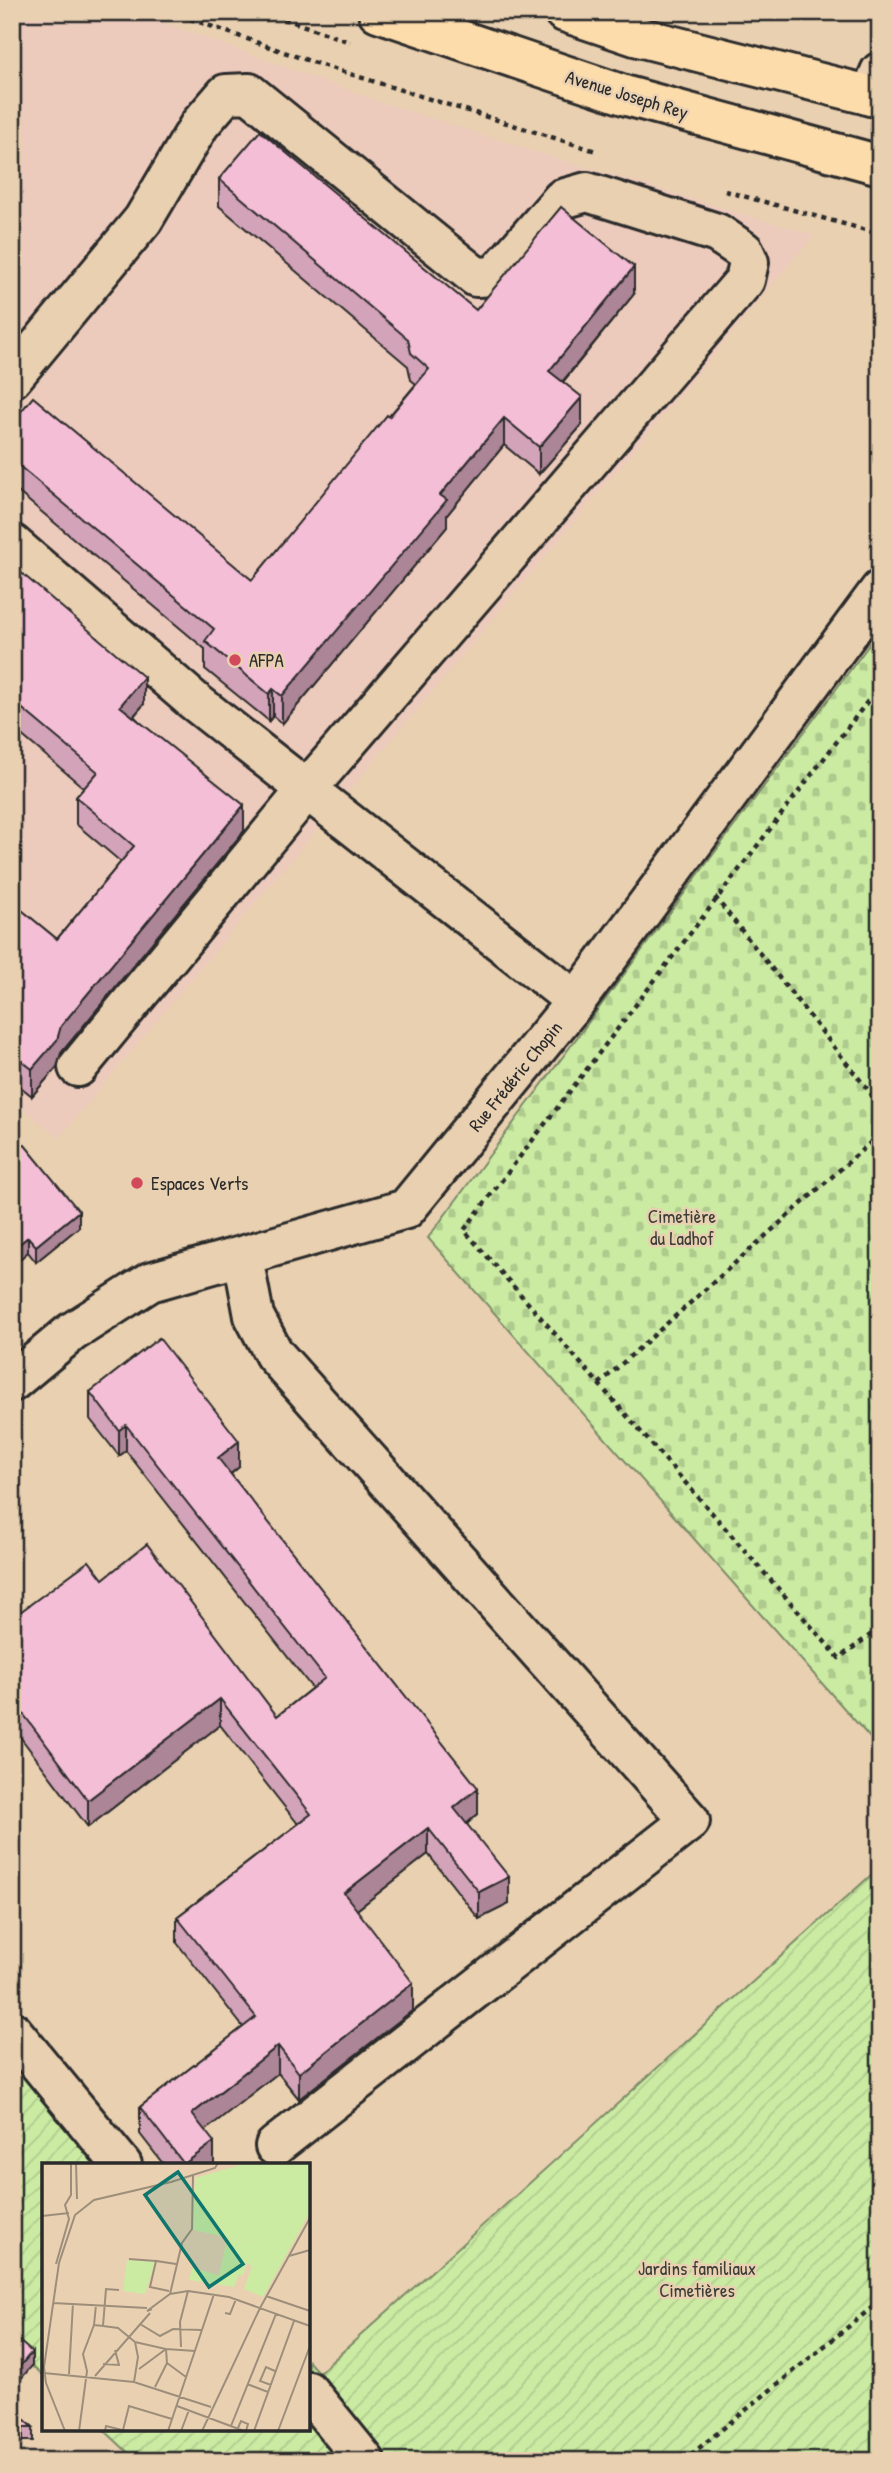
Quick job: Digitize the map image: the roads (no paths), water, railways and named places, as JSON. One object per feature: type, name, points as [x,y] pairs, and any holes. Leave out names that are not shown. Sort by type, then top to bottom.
[{"type":"main road","name":"Avenue Joseph Rey","points":[[378,12],[626,96],[880,164]]},
{"type":"main road","points":[[564,12],[635,36],[876,89]]},
{"type":"street","points":[[12,378],[143,220],[200,124],[226,94],[249,93],[476,277],[495,276],[562,199],[587,192],[717,233],[744,251],[749,262],[745,280],[308,788],[78,1067]]},
{"type":"street","points":[[12,544],[194,701],[576,1001]]},
{"type":"street","name":"Rue Frédéric Chopin","points":[[12,1381],[72,1332],[150,1282],[243,1258],[406,1209],[576,1001],[880,590]]},
{"type":"street","points":[[243,1258],[254,1316],[274,1354],[690,1821],[275,2146]]},
{"type":"street","points":[[12,2031],[120,2163]]},
{"type":"street","points":[[310,2393],[365,2461]]},
{"type":"place","name":"AFPA","points":[[235,660]]},
{"type":"place","name":"Espaces Verts","points":[[137,1183]]},
{"type":"park label","name":"Cimetière du Ladhof","points":[[682,1227]]},
{"type":"park label","name":"Jardins familiaux Cimetières","points":[[697,2279]]}]
